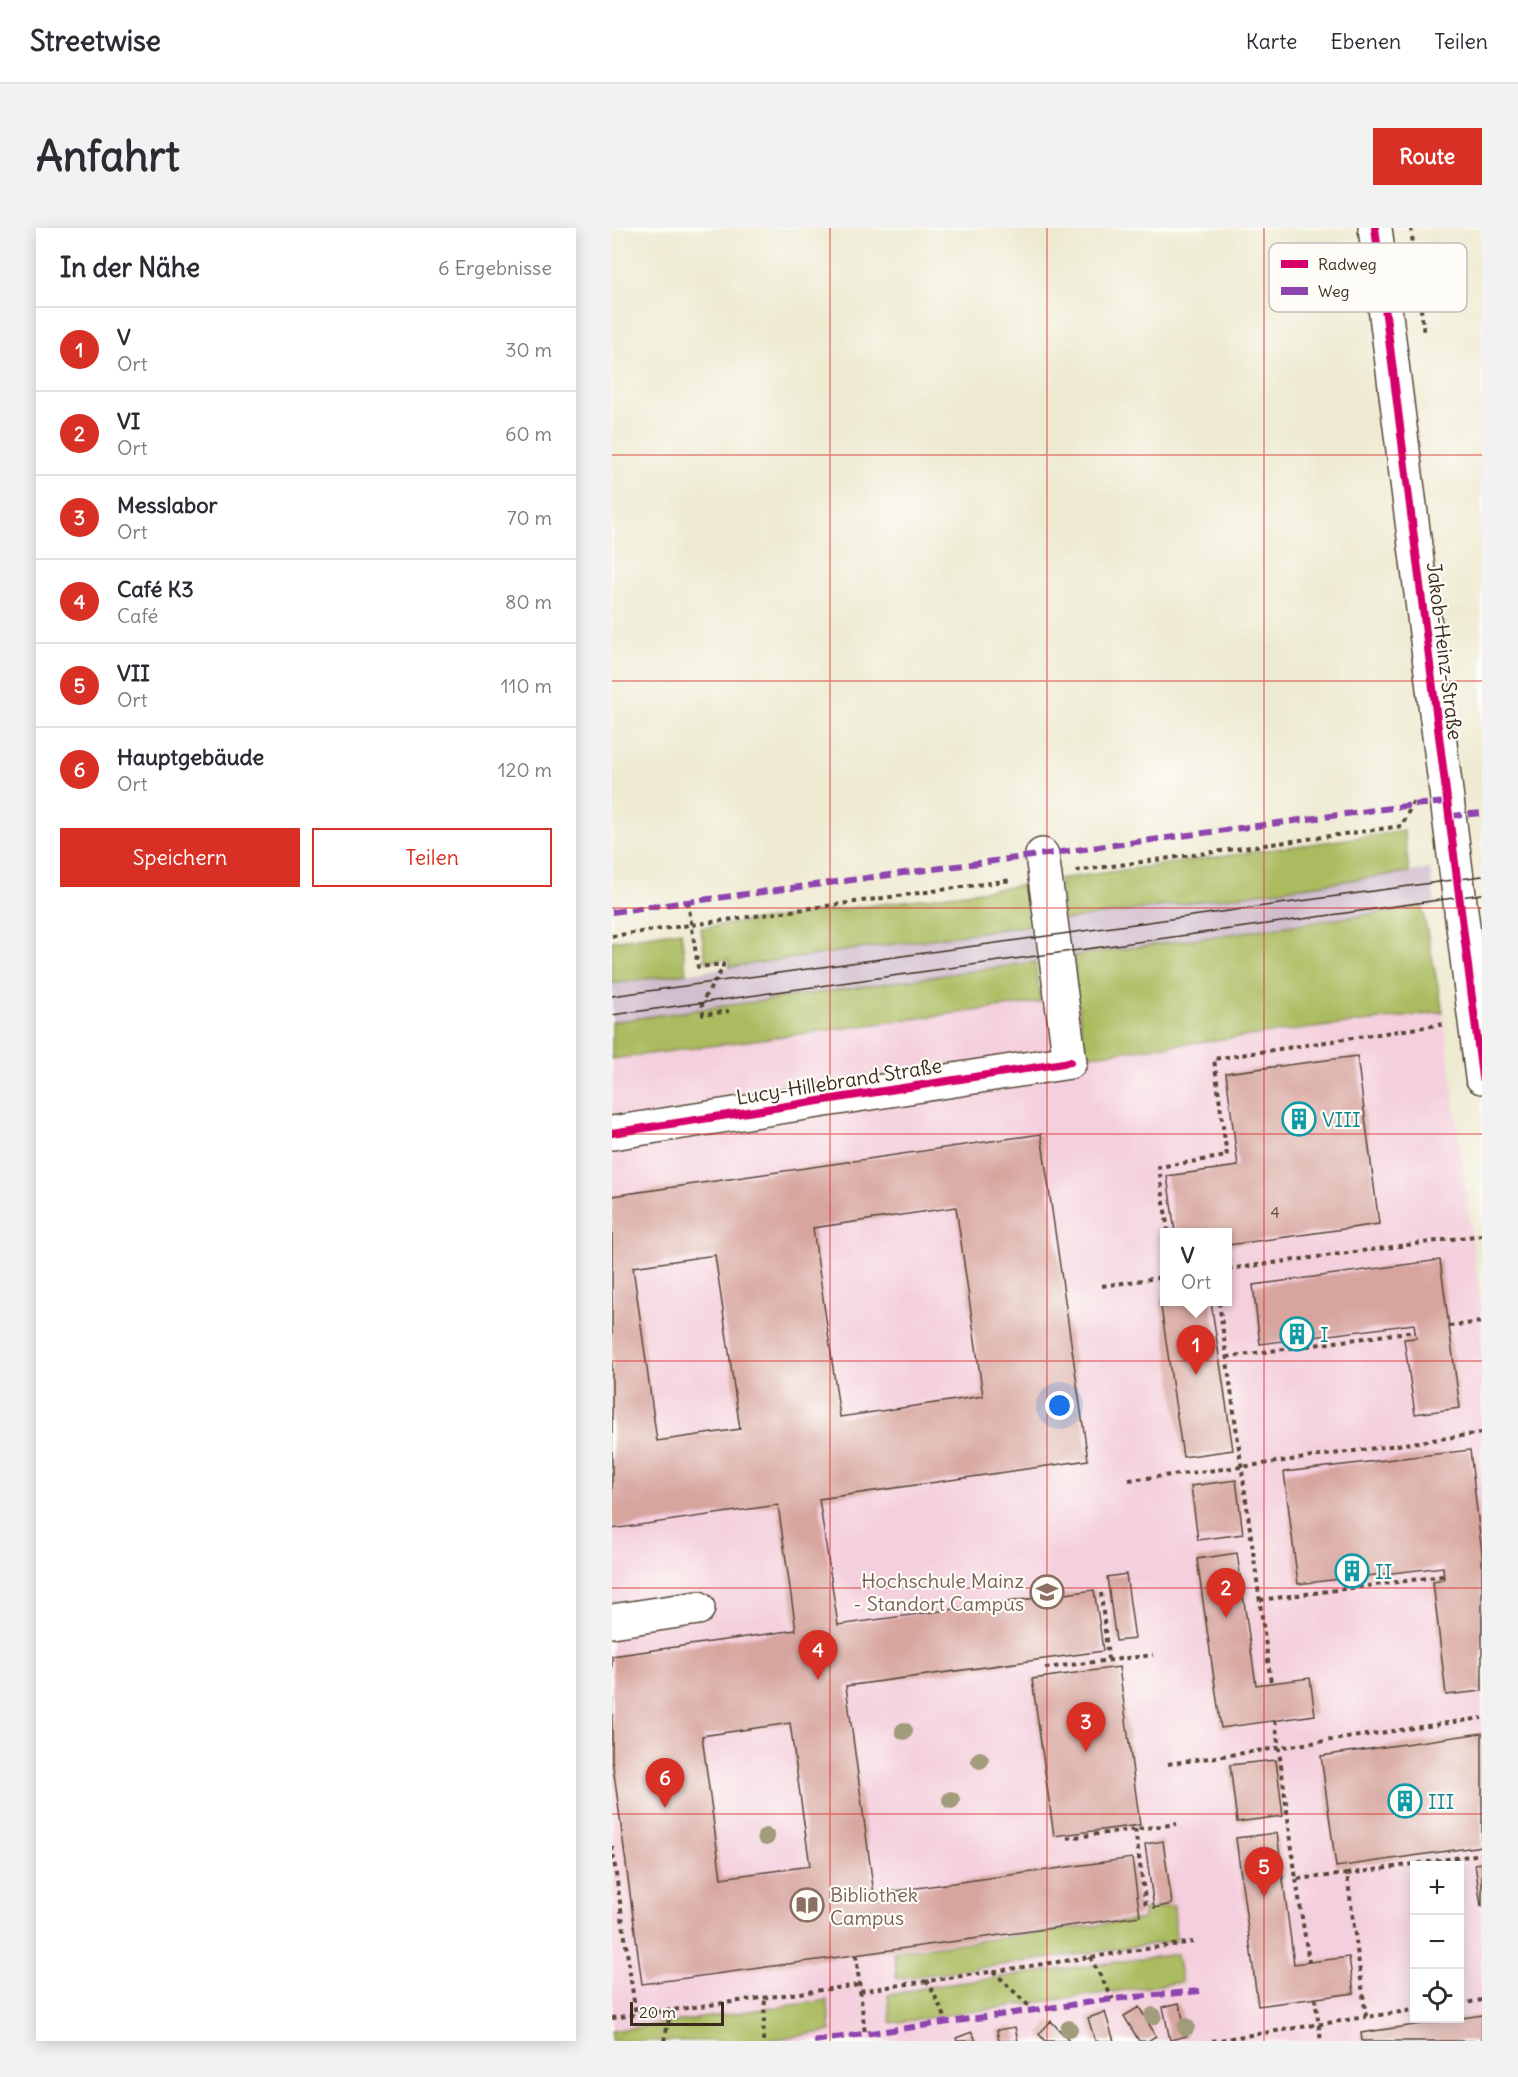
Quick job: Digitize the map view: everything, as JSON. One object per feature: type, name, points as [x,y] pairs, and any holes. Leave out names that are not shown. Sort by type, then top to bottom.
[{"type":"street","name":"Jakob-Heinz-Straße","points":[[1375,228],[1377,243]]},
{"type":"street","name":"Jakob-Heinz-Straße","points":[[1386,312],[1482,1077]]},
{"type":"street","name":"Lucy-Hillebrand Straße","points":[[612,1133],[1070,1062],[1043,865]]},
{"type":"street","points":[[612,1621],[698,1608]]},
{"type":"path","points":[[612,936],[692,925],[1043,865],[1402,826],[1413,805]]},
{"type":"path","points":[[688,902],[698,967],[723,964],[723,968],[702,1002],[703,1015],[729,1011]]},
{"type":"path","points":[[1167,1228],[1159,1167],[1227,1156],[1214,1059],[1475,1019]]},
{"type":"path","points":[[1232,1268],[1482,1235]]},
{"type":"path","points":[[1102,1286],[1160,1278]]},
{"type":"path","points":[[1220,1306],[1270,1683]]},
{"type":"path","points":[[1449,1326],[1482,1322]]},
{"type":"path","points":[[1227,1357],[1415,1330]]},
{"type":"path","points":[[1129,1480],[1241,1467],[1482,1432]]},
{"type":"path","points":[[1260,1600],[1443,1576]]},
{"type":"path","points":[[1101,1593],[1108,1659]]},
{"type":"path","points":[[1045,1668],[1153,1655]]},
{"type":"path","points":[[1168,1764],[1482,1718]]},
{"type":"path","points":[[1275,1720],[1309,1962]]},
{"type":"path","points":[[1067,1838],[1177,1824]]},
{"type":"path","points":[[1135,1829],[1146,1906]]},
{"type":"path","points":[[612,1846],[636,2015]]},
{"type":"path","points":[[1296,1879],[1347,1874],[1482,1854]]},
{"type":"path","points":[[1347,1874],[1366,2018]]},
{"type":"path","points":[[612,1898],[620,1902]]},
{"type":"path","points":[[612,2018],[927,1980],[1193,1942]]},
{"type":"path","points":[[856,1955],[865,2034]]},
{"type":"path","points":[[1090,1957],[1113,1999]]},
{"type":"path","points":[[992,1971],[1034,2011]]},
{"type":"path","points":[[927,1980],[948,2023]]},
{"type":"path","points":[[763,2041],[765,1998]]},
{"type":"path","points":[[1315,1998],[1321,2041]]},
{"type":"path","points":[[1464,2003],[1482,2000]]},
{"type":"path","points":[[664,2041],[671,2011]]},
{"type":"path","points":[[1212,2041],[1410,2011]]},
{"type":"shaded area","points":[[1430,869],[1435,906],[612,1022],[612,984]]},
{"type":"shaded area","name":"Hochschule Mainz - Standort Campus","points":[[1077,998],[1086,1056],[1443,1012],[1482,1318],[1482,2041],[612,2041],[612,1059]]},
{"type":"green space","points":[[1404,831],[1409,872],[1064,920],[1059,879]]},
{"type":"green space","points":[[1024,885],[1029,925],[730,967],[728,959],[706,962],[701,928]]},
{"type":"green space","points":[[1422,907],[1443,1012],[1085,1056],[1074,956]]},
{"type":"green space","points":[[681,931],[686,973],[612,984],[612,941]]},
{"type":"green space","points":[[1035,962],[1041,1002],[612,1059],[612,1022]]},
{"type":"green space","points":[[1174,1906],[1176,1941],[897,1979],[894,1952],[1143,1919],[1143,1910]]},
{"type":"green space","points":[[1177,1954],[1182,1982],[891,2023],[888,1995],[928,1987]]},
{"type":"green space","points":[[827,2000],[831,2031],[761,2041],[612,2041],[612,2031]]},
{"type":"building","name":"VIII","points":[[1357,1056],[1379,1224],[1232,1244],[1232,1228],[1174,1228],[1167,1176],[1238,1166],[1226,1073]]},
{"type":"building","points":[[1041,1134],[1088,1460],[819,1499],[838,1625],[1094,1590],[1100,1628],[1103,1651],[846,1686],[874,1894],[1132,1858],[1140,1916],[642,1984],[612,1758],[612,1656],[796,1630],[778,1505],[612,1529],[612,1196]],"holes":[[[956,1207],[983,1396],[840,1417],[813,1228]],[[715,1255],[740,1429],[657,1441],[633,1267]],[[790,1723],[810,1866],[721,1878],[702,1736]]]},
{"type":"building","name":"I","points":[[1440,1260],[1460,1408],[1415,1414],[1404,1339],[1416,1338],[1414,1324],[1260,1344],[1253,1285]]},
{"type":"building","points":[[1161,1306],[1212,1306],[1233,1450],[1183,1457]]},
{"type":"building","name":"II","points":[[1470,1450],[1482,1554],[1482,1691],[1446,1695],[1433,1582],[1444,1580],[1443,1567],[1298,1584],[1284,1472]]},
{"type":"building","points":[[1236,1480],[1243,1534],[1198,1540],[1191,1486]]},
{"type":"building","points":[[1237,1553],[1256,1685],[1310,1678],[1315,1715],[1221,1728],[1197,1559]]},
{"type":"building","points":[[1126,1574],[1135,1639],[1116,1641],[1107,1577]]},
{"type":"building","points":[[1119,1667],[1140,1825],[1054,1836],[1032,1679]]},
{"type":"building","name":"III","points":[[1482,1733],[1482,1846],[1336,1867],[1321,1756]]},
{"type":"building","points":[[1276,1760],[1283,1816],[1237,1822],[1230,1765]]},
{"type":"building","points":[[1277,1833],[1294,1964],[1349,1957],[1354,1993],[1258,2006],[1236,1838]]},
{"type":"building","points":[[1163,1841],[1172,1904],[1154,1908],[1145,1844]]},
{"type":"building","name":"III","points":[[1482,1863],[1482,1906],[1481,1906],[1475,1864]]},
{"type":"building","points":[[1179,2003],[1187,2036],[1170,2040],[1163,2007]]},
{"type":"building","points":[[1139,2007],[1156,2036],[1148,2041],[1139,2041],[1124,2016]]},
{"type":"building","points":[[1105,2012],[1114,2041],[1095,2041],[1088,2018]]},
{"type":"building","points":[[1482,2015],[1482,2041],[1362,2041],[1361,2033],[1428,2023],[1464,2023],[1464,2018]]},
{"type":"building","points":[[1051,2021],[1069,2041],[1045,2041],[1039,2034]]},
{"type":"building","points":[[1015,2027],[1018,2041],[999,2041],[997,2030]]},
{"type":"building","points":[[972,2032],[976,2041],[957,2041],[956,2038]]},
{"type":"tram line","points":[[612,996],[1482,876]]},
{"type":"tram line","points":[[612,1015],[1482,894]]},
{"type":"marked path","points":[[612,912],[1447,802]]},
{"type":"marked path","points":[[1450,816],[1482,813]]},
{"type":"marked path","points":[[814,2041],[1113,1999],[1200,1991]]},
{"type":"cycle path","points":[[1375,228],[1377,243]]},
{"type":"cycle path","points":[[1386,312],[1482,1077]]},
{"type":"cycle path","points":[[612,1133],[1070,1062]]},
{"type":"place","name":"VIII","points":[[1299,1119]]},
{"type":"place","name":"I","points":[[1297,1334]]},
{"type":"place","name":"V","points":[[1196,1375]]},
{"type":"place","name":"II","points":[[1352,1571]]},
{"type":"place","name":"Hochschule Mainz - Standort Campus","points":[[1047,1592]]},
{"type":"place","name":"VI","points":[[1226,1618]]},
{"type":"place","name":"Café K3","points":[[818,1680]]},
{"type":"place","name":"Messlabor","points":[[1086,1752]]},
{"type":"place","name":"III","points":[[1405,1801]]},
{"type":"place","name":"Hauptgebäude","points":[[665,1808]]},
{"type":"place","name":"VII","points":[[1264,1897]]},
{"type":"place","name":"Bibliothek Campus","points":[[807,1905]]}]
